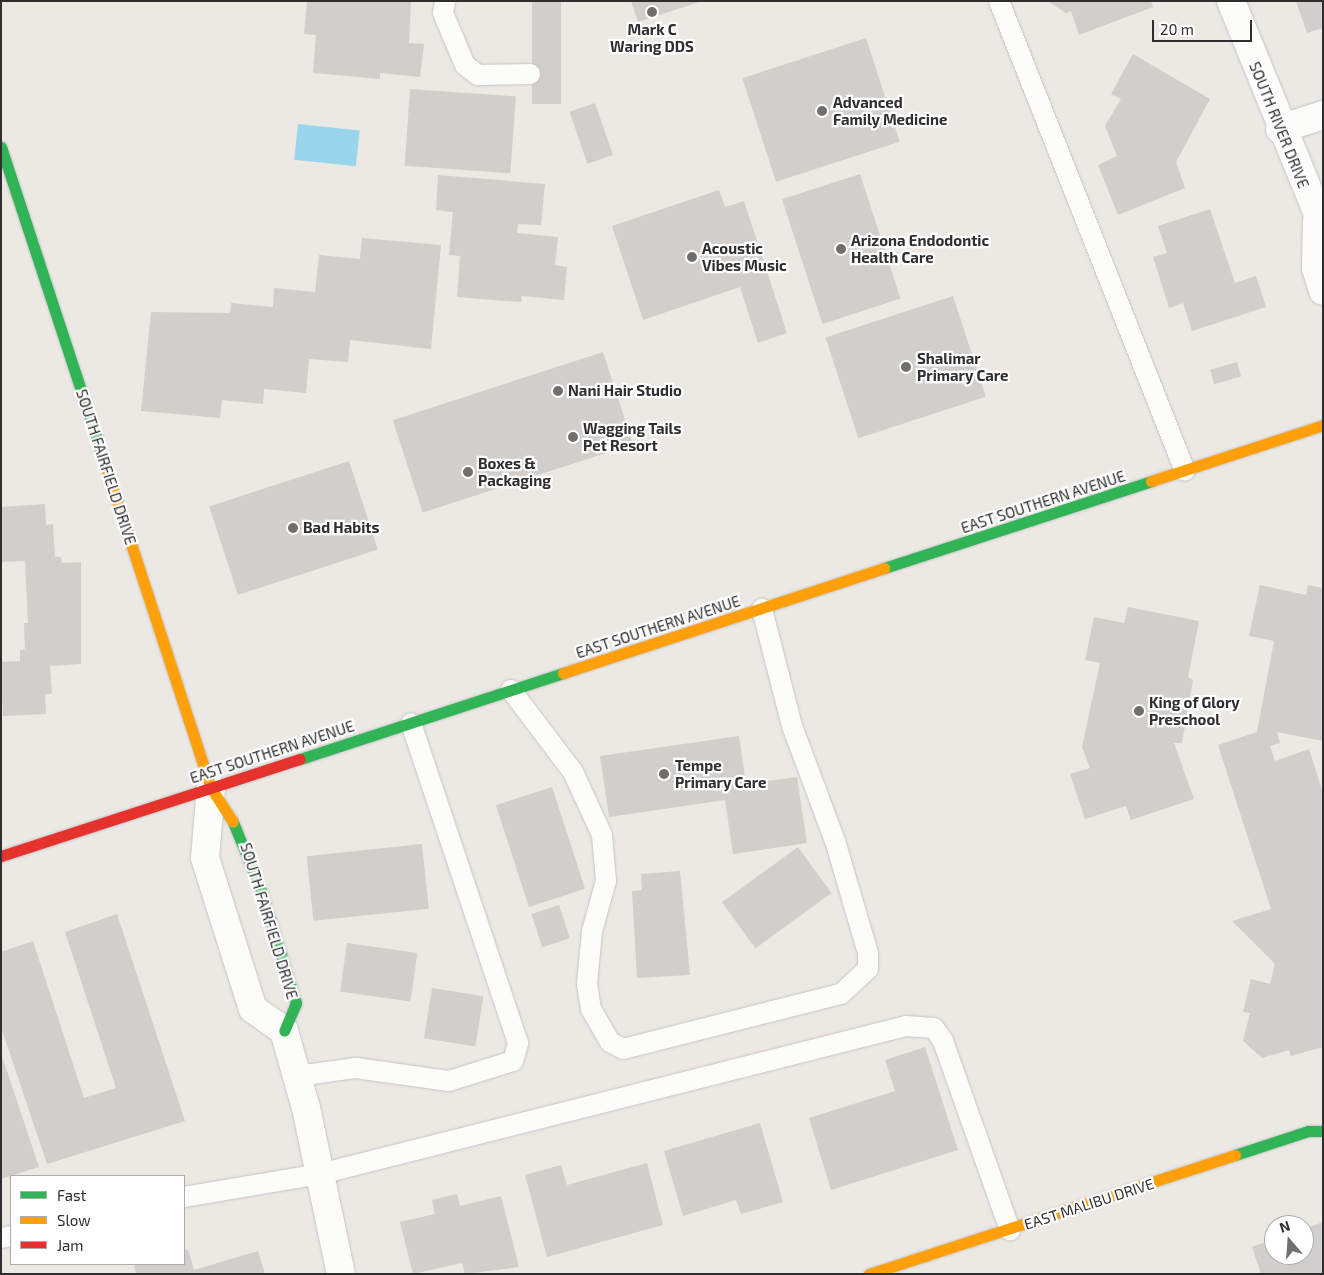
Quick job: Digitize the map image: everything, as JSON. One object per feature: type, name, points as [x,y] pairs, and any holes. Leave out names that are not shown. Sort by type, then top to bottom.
[{"type":"street","name":"SOUTH RIVER DRIVE","points":[[1231,1],[1280,129],[1320,223],[1316,268],[1323,291]]},
{"type":"street","points":[[1280,129],[1323,115]]},
{"type":"street","name":"SOUTH FAIRFIELD DRIVE","points":[[1,147],[211,788],[243,839],[296,1003],[284,1032],[253,1009],[205,858],[211,788]]},
{"type":"street","name":"EAST SOUTHERN AVENUE","points":[[1,856],[1323,425]]},
{"type":"street","points":[[284,1032],[297,1076],[341,1274]]},
{"type":"street","name":"EAST MALIBU DRIVE","points":[[869,1274],[1010,1230],[1318,1128]]},
{"type":"lane","points":[[444,1],[443,13],[465,65],[478,75],[530,74]]},
{"type":"lane","points":[[1000,1],[1186,471]]},
{"type":"lane","points":[[511,690],[573,772],[602,835],[606,881],[592,930],[587,984],[591,1009],[610,1042],[623,1049],[841,994],[868,969],[868,952],[835,841],[792,726],[762,609]]},
{"type":"lane","points":[[297,1076],[356,1068],[449,1081],[513,1061],[518,1043],[411,723]]},
{"type":"lane","points":[[185,1196],[320,1174],[906,1026],[934,1028],[1010,1230]]},
{"type":"water","points":[[298,124],[360,130],[356,166],[294,160]]},
{"type":"building","points":[[307,1],[411,1],[409,43],[424,44],[420,77],[380,73],[380,79],[313,73],[316,35],[304,34]]},
{"type":"building","points":[[532,1],[561,1],[561,104],[532,104]]},
{"type":"building","name":"Mark C Waring DDS","points":[[631,1],[699,1],[699,2],[638,22]]},
{"type":"building","points":[[1048,1],[1151,1],[1153,7],[1079,35],[1071,11],[1066,13]]},
{"type":"building","points":[[1296,1],[1323,1],[1323,28],[1307,33]]},
{"type":"building","name":"Advanced Family Medicine","points":[[866,38],[900,142],[776,182],[742,78]]},
{"type":"building","points":[[1133,54],[1210,99],[1176,162],[1185,188],[1118,215],[1098,165],[1117,156],[1105,126],[1121,99],[1111,94]]},
{"type":"building","points":[[410,89],[516,96],[510,173],[405,166]]},
{"type":"building","points":[[595,103],[613,155],[587,164],[569,112]]},
{"type":"building","name":"Arizona Endodontic Health Care","points":[[860,174],[900,299],[822,324],[782,199]]},
{"type":"building","points":[[438,175],[545,184],[541,225],[518,224],[517,233],[558,237],[555,265],[567,267],[564,300],[522,296],[521,302],[457,297],[460,256],[449,255],[453,212],[436,210]]},
{"type":"building","name":"Acoustic Vibes Music","points":[[719,190],[725,207],[744,201],[787,333],[758,343],[740,287],[643,320],[612,226]]},
{"type":"building","points":[[1210,209],[1235,283],[1256,276],[1266,307],[1192,331],[1183,303],[1169,308],[1153,257],[1167,253],[1158,226]]},
{"type":"building","points":[[362,238],[441,245],[431,349],[350,340],[348,362],[309,359],[306,393],[264,389],[263,404],[222,400],[220,418],[141,411],[151,312],[230,313],[231,303],[273,307],[274,288],[315,292],[319,255],[360,259]]},
{"type":"building","name":"Shalimar Primary Care","points":[[953,296],[986,397],[858,438],[826,337]]},
{"type":"building","points":[[603,352],[633,444],[423,513],[393,420]]},
{"type":"building","points":[[1237,362],[1241,376],[1214,384],[1210,370]]},
{"type":"building","name":"Bad Habits","points":[[349,461],[378,549],[238,595],[209,506]]},
{"type":"building","points":[[45,504],[46,525],[53,524],[55,557],[61,557],[62,563],[81,562],[81,664],[50,666],[52,694],[45,694],[46,714],[3,716],[1,662],[20,661],[20,650],[25,649],[24,623],[28,623],[25,561],[1,562],[1,507]]},
{"type":"building","points":[[1260,585],[1306,595],[1308,585],[1323,588],[1323,741],[1277,732],[1280,743],[1270,746],[1275,761],[1309,749],[1323,793],[1323,1047],[1291,1056],[1289,1050],[1262,1058],[1243,1041],[1250,1013],[1243,1012],[1251,979],[1270,984],[1275,964],[1232,921],[1271,909],[1218,745],[1257,732],[1274,641],[1249,636]]},
{"type":"building","name":"King of Glory Preschool","points":[[1128,607],[1199,621],[1188,677],[1193,680],[1182,743],[1174,743],[1194,799],[1131,820],[1126,806],[1085,819],[1070,774],[1090,768],[1082,747],[1100,663],[1085,660],[1094,617],[1124,623]]},
{"type":"building","points":[[739,736],[746,784],[797,777],[807,843],[733,854],[725,800],[609,817],[600,756]]},
{"type":"building","points":[[552,787],[585,889],[529,907],[496,805]]},
{"type":"building","points":[[422,844],[429,909],[313,921],[307,856]]},
{"type":"building","points":[[798,847],[832,893],[755,948],[722,902]]},
{"type":"building","points":[[680,871],[690,975],[637,978],[632,891],[642,890],[641,874]]},
{"type":"building","points":[[559,905],[570,938],[542,947],[531,914]]},
{"type":"building","points":[[117,914],[185,1121],[47,1164],[1,1027],[1,952],[33,941],[84,1098],[116,1088],[65,932]]},
{"type":"building","points":[[347,943],[417,953],[410,1001],[340,992]]},
{"type":"building","points":[[432,988],[483,996],[475,1047],[424,1038]]},
{"type":"building","points":[[925,1047],[958,1150],[831,1190],[809,1118],[895,1091],[885,1060]]},
{"type":"building","points":[[1,1053],[39,1167],[1,1179]]},
{"type":"building","points":[[760,1123],[783,1202],[741,1214],[736,1200],[683,1216],[664,1151]]},
{"type":"building","points":[[647,1163],[663,1225],[547,1257],[525,1175],[561,1165],[567,1185]]},
{"type":"building","points":[[457,1194],[460,1206],[501,1196],[519,1267],[465,1274],[462,1263],[413,1274],[400,1222],[435,1214],[432,1200]]},
{"type":"building","points":[[1323,1222],[1323,1274],[1261,1274],[1252,1247],[1264,1243],[1264,1265],[1314,1265],[1314,1225]]},
{"type":"building","points":[[188,1249],[194,1270],[258,1251],[265,1274],[136,1274],[134,1265],[185,1265],[185,1250]]},
{"type":"traffic: fast","points":[[1,147],[102,455]]},
{"type":"traffic: fast","points":[[884,568],[1151,481]]},
{"type":"traffic: fast","points":[[300,759],[563,673]]},
{"type":"traffic: fast","points":[[233,822],[262,893],[296,1003],[284,1031]]},
{"type":"traffic: fast","points":[[1235,1155],[1308,1131],[1323,1131]]},
{"type":"traffic: slow","points":[[1151,481],[1323,425]]},
{"type":"traffic: slow","points":[[102,455],[211,788],[233,822]]},
{"type":"traffic: slow","points":[[563,673],[884,568]]},
{"type":"traffic: slow","points":[[869,1274],[1235,1155]]},
{"type":"traffic: jam","points":[[1,856],[300,759]]},
{"type":"place","name":"Mark C Waring DDS","points":[[652,12]]},
{"type":"place","name":"Advanced Family Medicine","points":[[822,111]]},
{"type":"place","name":"Arizona Endodontic Health Care","points":[[841,249]]},
{"type":"place","name":"Acoustic Vibes Music","points":[[692,257]]},
{"type":"place","name":"Shalimar Primary Care","points":[[906,367]]},
{"type":"place","name":"Nani Hair Studio","points":[[558,391]]},
{"type":"place","name":"Wagging Tails Pet Resort","points":[[573,437]]},
{"type":"place","name":"Boxes & Packaging","points":[[468,472]]},
{"type":"place","name":"Bad Habits","points":[[293,528]]},
{"type":"place","name":"King of Glory Preschool","points":[[1139,711]]},
{"type":"place","name":"Tempe Primary Care","points":[[664,774]]}]
